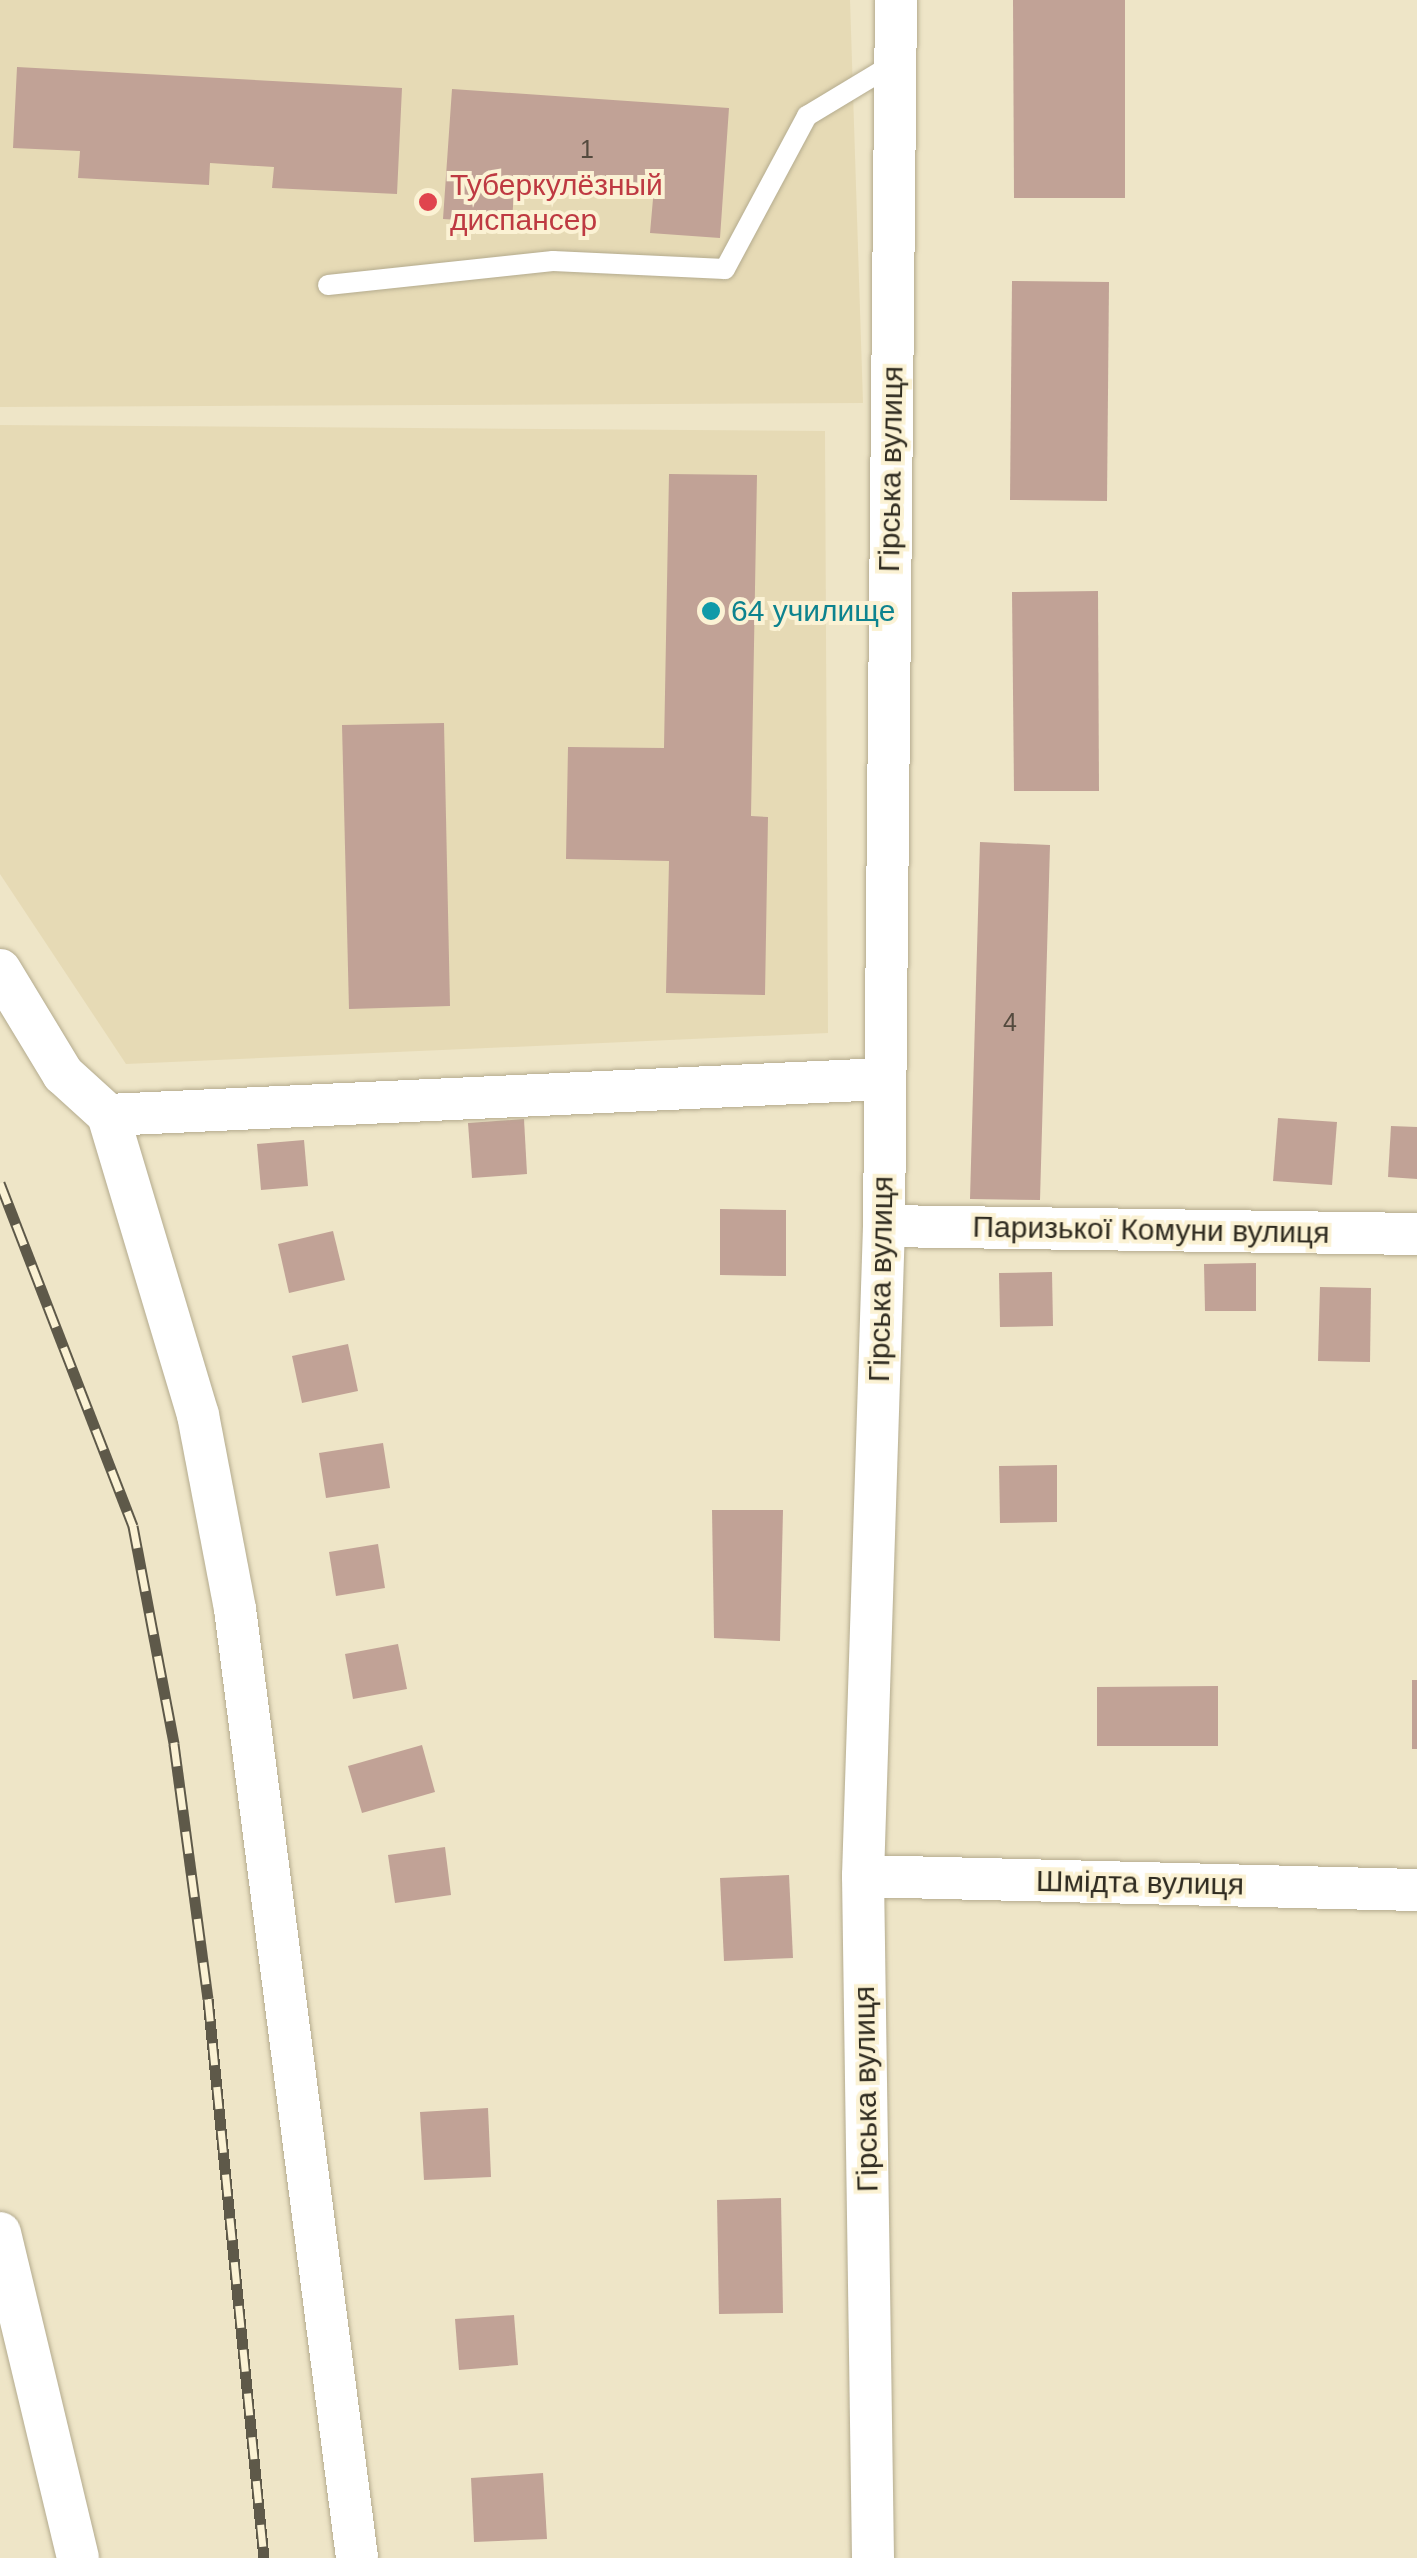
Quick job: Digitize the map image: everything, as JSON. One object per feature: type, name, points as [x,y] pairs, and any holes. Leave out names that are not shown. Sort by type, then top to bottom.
[{"type":"street","name":"Гірська вулиця","points":[[873,2558],[863,1876],[884,1226],[896,0]]},
{"type":"street","points":[[0,970],[63,1074],[108,1115],[198,1415],[236,1609],[356,2558]]},
{"type":"street","points":[[108,1115],[883,1080]]},
{"type":"street","name":"Паризької Комуни вулиця","points":[[884,1226],[1417,1234]]},
{"type":"street","name":"Шмідта вулиця","points":[[863,1876],[1417,1890]]},
{"type":"street","points":[[0,2233],[78,2558]]},
{"type":"lane","points":[[328,285],[552,261],[725,270],[807,116],[896,62]]},
{"type":"shaded area","name":"Туберкулёзный диспансер","points":[[0,0],[850,0],[863,403],[0,407]]},
{"type":"shaded area","points":[[0,425],[825,431],[828,1033],[126,1064],[0,874]]},
{"type":"building","points":[[1013,0],[1125,0],[1125,198],[1014,198]]},
{"type":"building","points":[[17,67],[402,88],[397,194],[272,188],[274,167],[210,163],[209,185],[78,178],[80,151],[13,148]]},
{"type":"building","points":[[452,89],[729,108],[720,238],[650,233],[653,199],[514,189],[512,223],[443,219]]},
{"type":"building","points":[[1012,281],[1109,282],[1107,501],[1010,500]]},
{"type":"building","name":"64 училище","points":[[669,474],[757,475],[751,816],[768,817],[765,995],[666,993],[669,861],[566,859],[568,747],[664,748]]},
{"type":"building","points":[[1098,591],[1099,791],[1014,791],[1012,592]]},
{"type":"building","points":[[444,723],[450,1006],[349,1009],[342,725]]},
{"type":"building","points":[[980,842],[1050,845],[1040,1200],[970,1199]]},
{"type":"building","points":[[1278,1118],[1337,1122],[1332,1185],[1273,1181]]},
{"type":"building","points":[[524,1119],[527,1174],[472,1178],[468,1123]]},
{"type":"building","points":[[1391,1126],[1417,1127],[1417,1179],[1388,1177]]},
{"type":"building","points":[[304,1140],[308,1186],[261,1190],[257,1144]]},
{"type":"building","points":[[720,1209],[786,1210],[786,1276],[720,1275]]},
{"type":"building","points":[[333,1231],[345,1280],[289,1293],[278,1244]]},
{"type":"building","points":[[1256,1263],[1256,1311],[1205,1311],[1204,1264]]},
{"type":"building","points":[[1052,1272],[1053,1326],[1000,1327],[999,1273]]},
{"type":"building","points":[[1320,1287],[1371,1288],[1370,1362],[1318,1361]]},
{"type":"building","points":[[348,1344],[358,1391],[302,1403],[292,1356]]},
{"type":"building","points":[[383,1443],[390,1488],[326,1498],[319,1453]]},
{"type":"building","points":[[1057,1465],[1057,1522],[1000,1523],[999,1466]]},
{"type":"building","points":[[712,1510],[783,1510],[780,1641],[714,1638]]},
{"type":"building","points":[[378,1544],[385,1588],[336,1596],[329,1552]]},
{"type":"building","points":[[398,1644],[407,1689],[353,1699],[345,1654]]},
{"type":"building","points":[[1412,1680],[1417,1680],[1417,1749],[1412,1749]]},
{"type":"building","points":[[1218,1686],[1218,1746],[1097,1746],[1097,1687]]},
{"type":"building","points":[[422,1745],[435,1792],[362,1813],[348,1766]]},
{"type":"building","points":[[445,1847],[451,1895],[395,1903],[388,1855]]},
{"type":"building","points":[[789,1875],[793,1958],[724,1961],[720,1878]]},
{"type":"building","points":[[488,2108],[491,2177],[424,2180],[420,2112]]},
{"type":"building","points":[[781,2198],[783,2313],[719,2314],[717,2200]]},
{"type":"building","points":[[514,2315],[518,2365],[459,2370],[455,2319]]},
{"type":"building","points":[[543,2473],[547,2539],[474,2542],[471,2478]]},
{"type":"railway","points":[[0,1183],[133,1526],[174,1744],[208,1999],[264,2558]]},
{"type":"place","name":"Туберкулёзный диспансер","points":[[428,202]]},
{"type":"place","name":"64 училище","points":[[711,611]]}]
